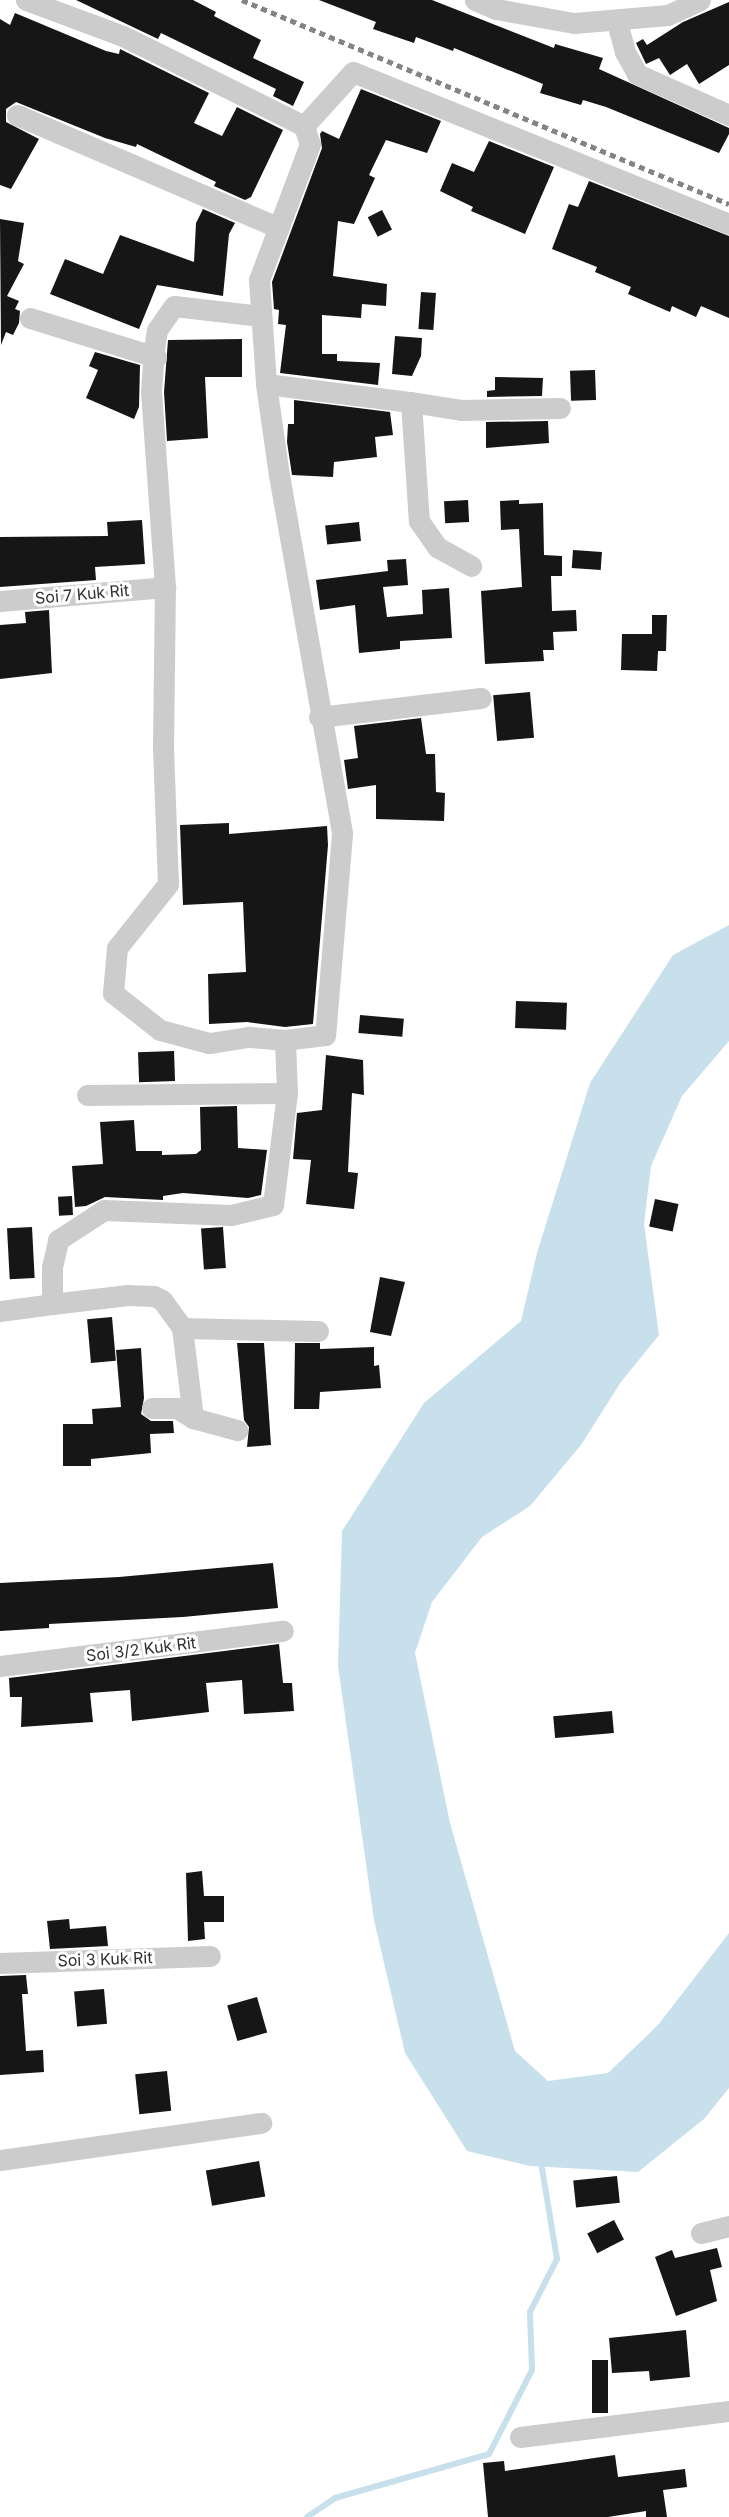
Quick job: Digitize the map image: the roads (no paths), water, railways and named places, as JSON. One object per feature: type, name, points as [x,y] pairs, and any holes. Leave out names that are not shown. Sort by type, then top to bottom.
[{"type":"street","points":[[26,0],[123,36],[304,126],[310,144],[259,280],[266,384],[319,717],[342,834],[325,1035],[285,1040],[248,1037],[209,1043],[160,1030],[114,993],[117,948],[168,884],[163,748],[165,587],[151,392],[157,330],[174,306],[261,316]]},
{"type":"street","points":[[475,0],[496,9],[574,23],[617,22],[668,15],[700,0]]},
{"type":"street","points":[[617,22],[624,52],[637,74],[729,115]]},
{"type":"street","points":[[304,126],[353,72],[729,224]]},
{"type":"street","points":[[17,116],[279,228]]},
{"type":"street","points":[[30,318],[156,357]]},
{"type":"street","points":[[266,384],[462,410],[560,408]]},
{"type":"street","points":[[411,402],[419,521],[437,547],[471,566]]},
{"type":"street","name":"Soi 7 Kuk Rit","points":[[0,602],[165,587]]},
{"type":"street","points":[[319,717],[481,698]]},
{"type":"street","points":[[52,1304],[52,1267],[58,1240],[104,1210],[231,1215],[273,1205],[287,1093],[285,1040]]},
{"type":"street","points":[[87,1095],[287,1093]]},
{"type":"street","points":[[0,1311],[127,1295],[154,1296],[162,1300],[182,1328],[193,1418]]},
{"type":"street","points":[[182,1328],[318,1331]]},
{"type":"street","points":[[152,1408],[177,1408],[193,1418],[237,1430]]},
{"type":"street","name":"Soi 3/2 Kuk Rit","points":[[0,1666],[283,1631]]},
{"type":"street","name":"Soi 3 Kuk Rit","points":[[0,1963],[210,1956]]},
{"type":"street","points":[[0,2160],[261,2123]]},
{"type":"street","points":[[701,2233],[729,2226]]},
{"type":"street","points":[[520,2437],[729,2412]]},
{"type":"water","points":[[729,925],[729,1041],[682,1096],[651,1166],[644,1224],[659,1335],[621,1382],[581,1445],[530,1506],[482,1537],[432,1602],[415,1653],[450,1823],[515,2051],[548,2081],[608,2073],[658,2025],[729,1933],[729,2088],[704,2119],[638,2172],[530,2166],[467,2151],[405,2053],[374,1920],[338,1666],[342,1531],[424,1403],[521,1321],[537,1253],[590,1083],[673,955]]},
{"type":"waterway","points":[[307,2517],[335,2498],[489,2454],[532,2370],[530,2312],[557,2259],[542,2168]]},
{"type":"railway","points":[[242,0],[729,204]]}]
